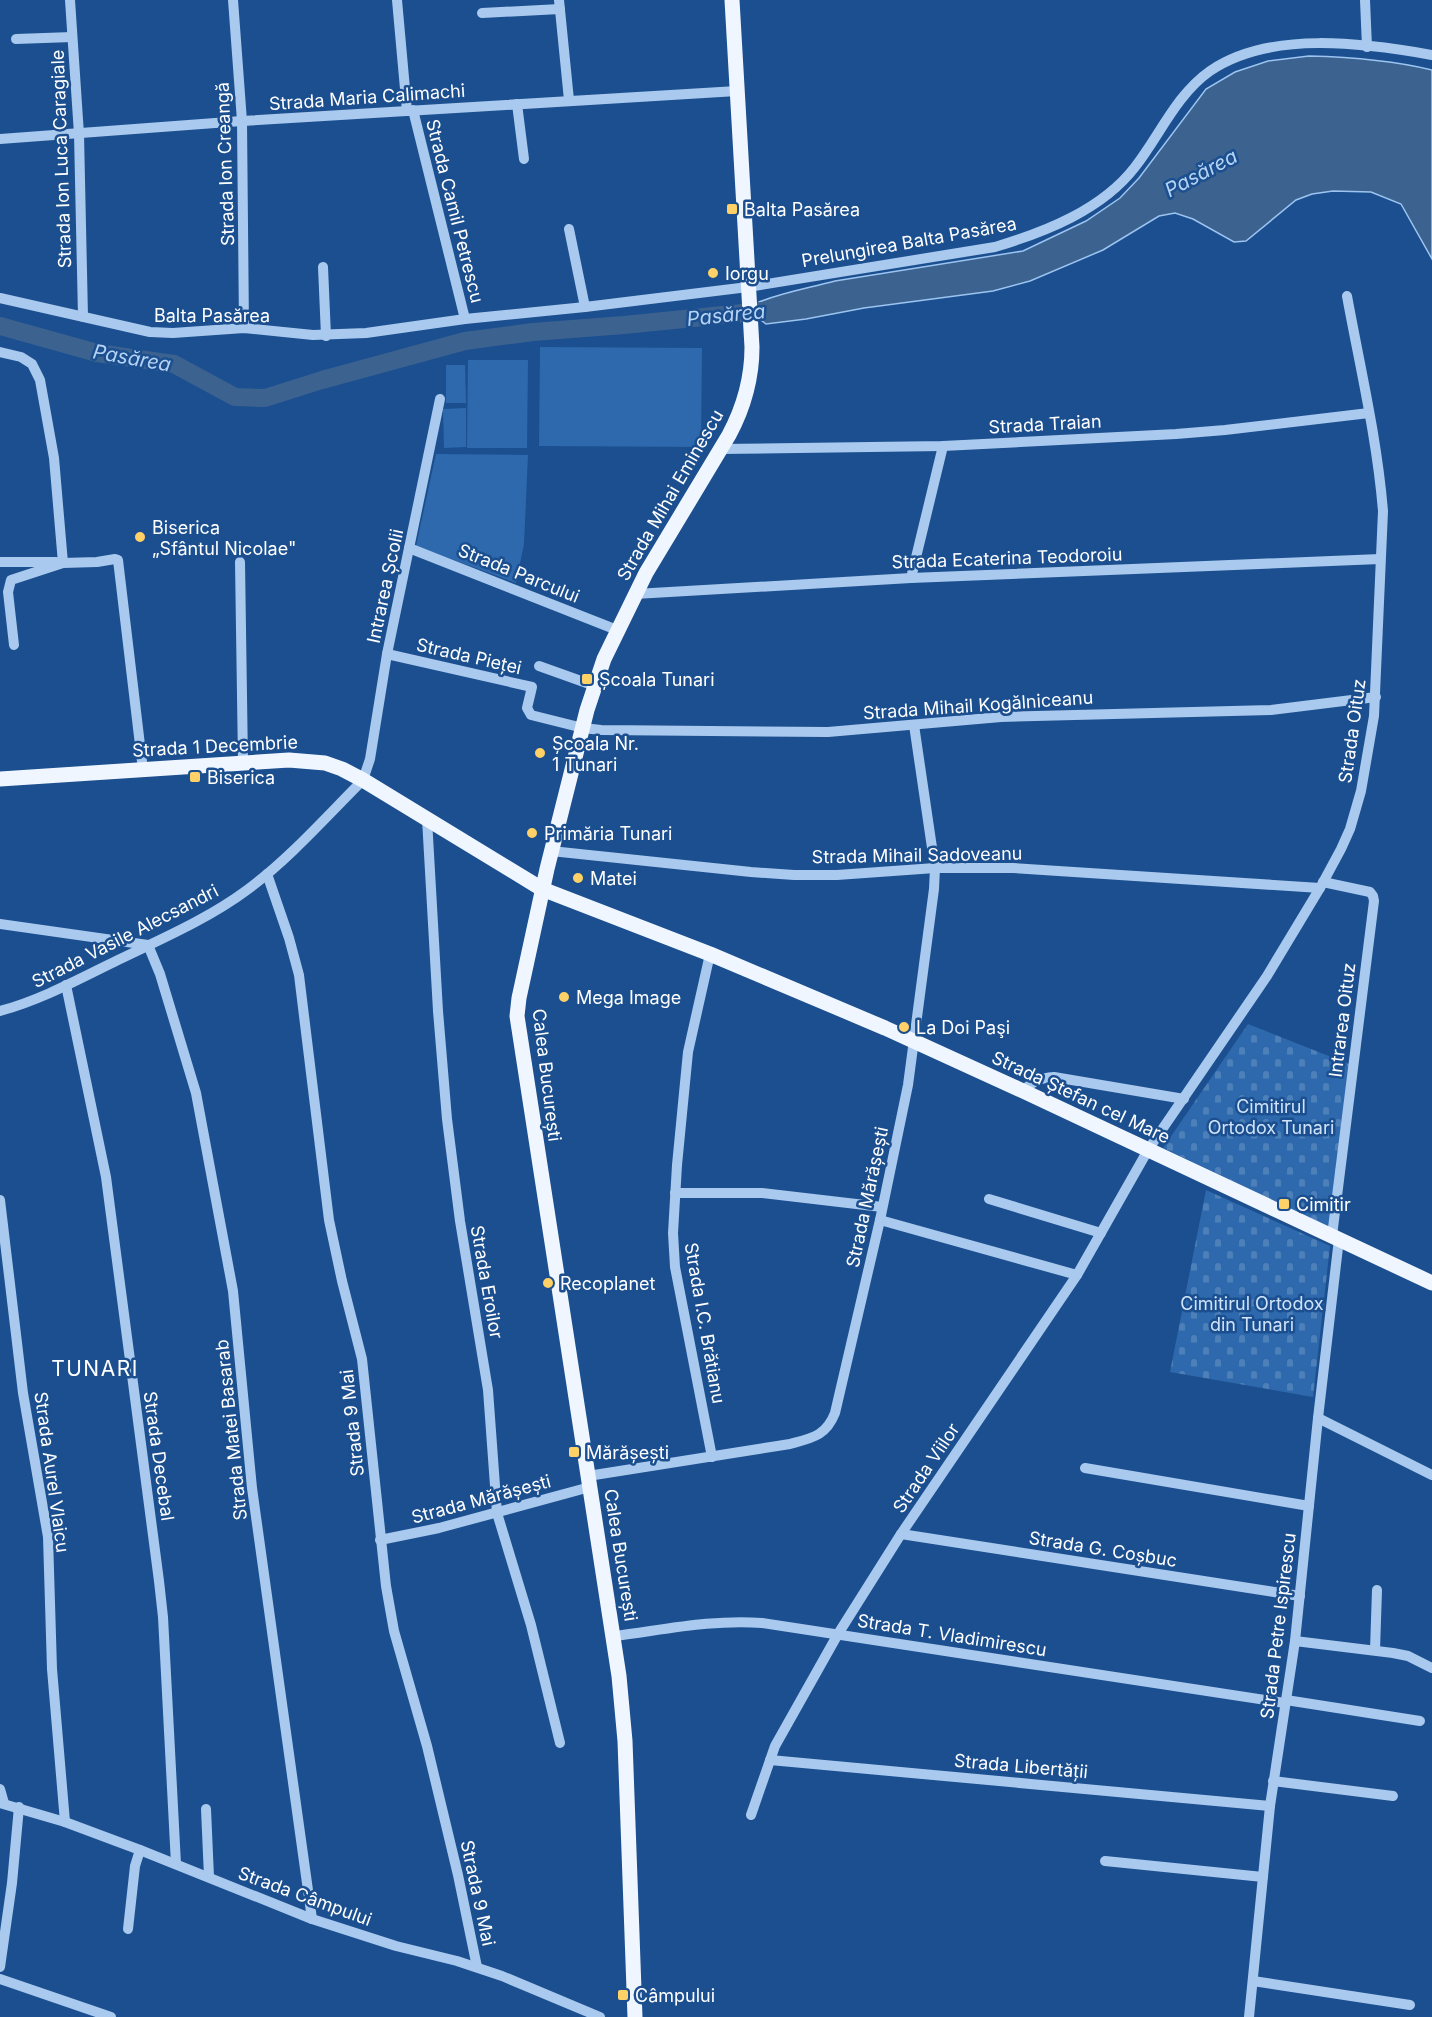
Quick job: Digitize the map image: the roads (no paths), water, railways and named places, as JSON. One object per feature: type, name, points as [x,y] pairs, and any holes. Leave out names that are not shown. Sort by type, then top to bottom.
[{"type":"main road","name":"Strada Mihai Eminescu","points":[[542,889],[595,686],[617,630],[635,594],[721,449],[738,417],[748,386],[752,360],[751,332],[732,0]]},
{"type":"main road","name":"Strada 1 Decembrie","points":[[0,779],[308,760],[325,763],[363,780],[542,889]]},
{"type":"main road","name":"Strada Ștefan cel Mare","points":[[542,889],[710,954],[914,1041],[1432,1283]]},
{"type":"main road","name":"Calea București","points":[[542,889],[519,998],[518,1023],[614,1636],[625,1734],[635,2017]]},
{"type":"street","name":"Strada Ion Luca Caragiale","points":[[70,0],[79,134],[83,317]]},
{"type":"street","name":"Strada Ion Creangă","points":[[233,0],[242,121],[244,328]]},
{"type":"street","name":"Strada Camil Petrescu","points":[[397,0],[410,110],[465,319]]},
{"type":"street","points":[[1365,0],[1367,47]]},
{"type":"street","points":[[482,14],[559,4],[569,100]]},
{"type":"street","points":[[16,39],[72,37]]},
{"type":"street","name":"Prelungirea Balta Pasărea","points":[[749,292],[995,247],[1030,237],[1074,215],[1119,185],[1135,167],[1178,103],[1193,85],[1210,71],[1232,59],[1267,47],[1310,43],[1397,49],[1432,55]]},
{"type":"street","name":"Strada Maria Calimachi","points":[[0,139],[410,110],[737,91]]},
{"type":"street","points":[[517,104],[524,159]]},
{"type":"street","points":[[569,229],[585,307]]},
{"type":"street","points":[[323,267],[326,336]]},
{"type":"street","name":"Balta Pasărea","points":[[0,298],[150,332],[173,333],[244,328],[326,336],[366,333],[465,319],[749,292]]},
{"type":"street","name":"Strada Oituz","points":[[1148,1150],[1267,976],[1322,885],[1350,829],[1368,761],[1376,697],[1382,502],[1369,412],[1347,296]]},
{"type":"street","points":[[0,352],[21,357],[32,364],[40,380],[54,458],[63,563]]},
{"type":"street","name":"Intrarea Școlii","points":[[363,780],[370,759],[387,654],[440,399]]},
{"type":"street","name":"Strada Traian","points":[[721,449],[943,446],[1225,430],[1369,412]]},
{"type":"street","points":[[911,578],[943,446]]},
{"type":"street","name":"Strada Parcului","points":[[409,548],[617,630]]},
{"type":"street","points":[[0,561],[63,563],[115,559],[119,562],[143,770]]},
{"type":"street","name":"Strada Ecaterina Teodoroiu","points":[[635,594],[911,578],[1380,559]]},
{"type":"street","points":[[240,562],[243,764]]},
{"type":"street","points":[[14,645],[8,592],[11,580],[63,563]]},
{"type":"street","name":"Strada Pieței","points":[[387,654],[532,687],[528,713],[583,728]]},
{"type":"street","points":[[539,666],[595,686]]},
{"type":"street","name":"Strada Mihail Kogălniceanu","points":[[583,728],[828,732],[1036,716],[1271,710],[1376,697]]},
{"type":"street","name":"Strada Mărășești","points":[[380,1540],[497,1513],[589,1482],[790,1444],[821,1434],[831,1423],[880,1220],[908,1085],[935,868],[914,725]]},
{"type":"street","name":"Strada Vasile Alecsandri","points":[[0,1011],[29,1002],[66,985],[218,909],[267,874],[363,780]]},
{"type":"street","name":"Strada Eroilor","points":[[427,819],[447,1119],[460,1221],[488,1390],[497,1513],[531,1625],[560,1743]]},
{"type":"street","name":"Strada Mihail Sadoveanu","points":[[551,851],[794,875],[935,868],[1052,870],[1322,885]]},
{"type":"street","name":"Strada 9 Mai","points":[[267,874],[290,938],[299,975],[329,1220],[362,1359],[380,1540],[394,1631],[427,1746],[456,1864],[477,1967]]},
{"type":"street","name":"Intrarea Oituz","points":[[1322,885],[1370,892],[1374,901],[1335,1238]]},
{"type":"street","points":[[0,924],[148,945]]},
{"type":"street","name":"Strada Matei Basarab","points":[[148,945],[163,985],[196,1093],[233,1291],[252,1488],[312,1919]]},
{"type":"street","name":"Strada I.C. Brătianu","points":[[710,954],[688,1052],[673,1233],[675,1267],[712,1458]]},
{"type":"street","name":"Strada Decebal","points":[[66,985],[106,1177],[159,1581],[163,1617],[176,1864]]},
{"type":"street","points":[[1023,1091],[1031,1083],[1041,1078],[1054,1077],[1184,1099]]},
{"type":"street","name":"Strada Viilor","points":[[751,1815],[775,1746],[838,1634],[901,1534],[1077,1275],[1148,1150]]},
{"type":"street","points":[[675,1192],[762,1192],[882,1208]]},
{"type":"street","points":[[989,1199],[1101,1233]]},
{"type":"street","name":"Strada Aurel Vlaicu","points":[[0,1200],[23,1393],[48,1537],[52,1669],[64,1822]]},
{"type":"street","points":[[880,1220],[1077,1275]]},
{"type":"street","name":"Strada Petre Ispirescu","points":[[1250,2017],[1270,1806],[1300,1596],[1335,1238]]},
{"type":"street","points":[[1318,1418],[1432,1475]]},
{"type":"street","points":[[1085,1468],[1309,1506]]},
{"type":"street","name":"Strada G. Coșbuc","points":[[901,1534],[1300,1596]]},
{"type":"street","points":[[1375,1650],[1377,1590]]},
{"type":"street","name":"Strada T. Vladimirescu","points":[[614,1636],[739,1621],[1420,1721]]},
{"type":"street","points":[[1295,1641],[1408,1656],[1432,1668]]},
{"type":"street","name":"Strada Libertății","points":[[770,1760],[1270,1806]]},
{"type":"street","points":[[1273,1781],[1393,1796]]},
{"type":"street","points":[[0,1789],[2,1803]]},
{"type":"street","name":"Strada Câmpului","points":[[2,1803],[64,1822],[140,1850],[312,1919],[396,1946],[477,1967],[600,2017]]},
{"type":"street","points":[[0,1967],[12,1883],[19,1807]]},
{"type":"street","points":[[206,1809],[209,1877]]},
{"type":"street","points":[[128,1929],[135,1866],[140,1850]]},
{"type":"street","points":[[1105,1861],[1263,1877]]},
{"type":"street","points":[[0,1979],[111,2017]]},
{"type":"street","points":[[1253,1982],[1410,2005]]},
{"type":"water","points":[[1309,56],[1370,60],[1432,70],[1432,259],[1401,204],[1371,192],[1333,191],[1312,194],[1296,200],[1246,241],[1234,242],[1193,219],[1175,213],[1159,216],[1103,250],[1030,281],[993,291],[766,324],[761,320],[759,302],[778,295],[835,281],[1023,251],[1086,221],[1120,198],[1139,178],[1206,89],[1235,72],[1268,61]]},
{"type":"waterway","name":"Pasărea","points":[[0,326],[97,353],[174,364],[235,397],[265,398],[465,341],[533,332],[783,309]]},
{"type":"place","name":"Balta Pasărea","points":[[732,209]]},
{"type":"place","name":"Iorgu","points":[[713,273]]},
{"type":"place","name":"Biserica „Sfântul Nicolae\"","points":[[140,537]]},
{"type":"place","name":"Școala Tunari","points":[[587,679]]},
{"type":"place","name":"Școala Nr. 1 Tunari","points":[[540,753]]},
{"type":"place","name":"Biserica","points":[[195,777]]},
{"type":"place","name":"Primăria Tunari","points":[[532,833]]},
{"type":"place","name":"Matei","points":[[578,878]]},
{"type":"place","name":"Mega Image","points":[[564,997]]},
{"type":"place","name":"La Doi Paşi","points":[[904,1027]]},
{"type":"place","name":"Cimitir","points":[[1284,1204]]},
{"type":"place","name":"Recoplanet","points":[[548,1283]]},
{"type":"place","name":"Mărășești","points":[[574,1452]]},
{"type":"place","name":"Câmpului","points":[[623,1995]]},
{"type":"district","name":"TUNARI","points":[[95,1368]]},
{"type":"park label","name":"Cimitirul Ortodox Tunari","points":[[1271,1116]]},
{"type":"park label","name":"Cimitirul Ortodox din Tunari","points":[[1252,1313]]}]
